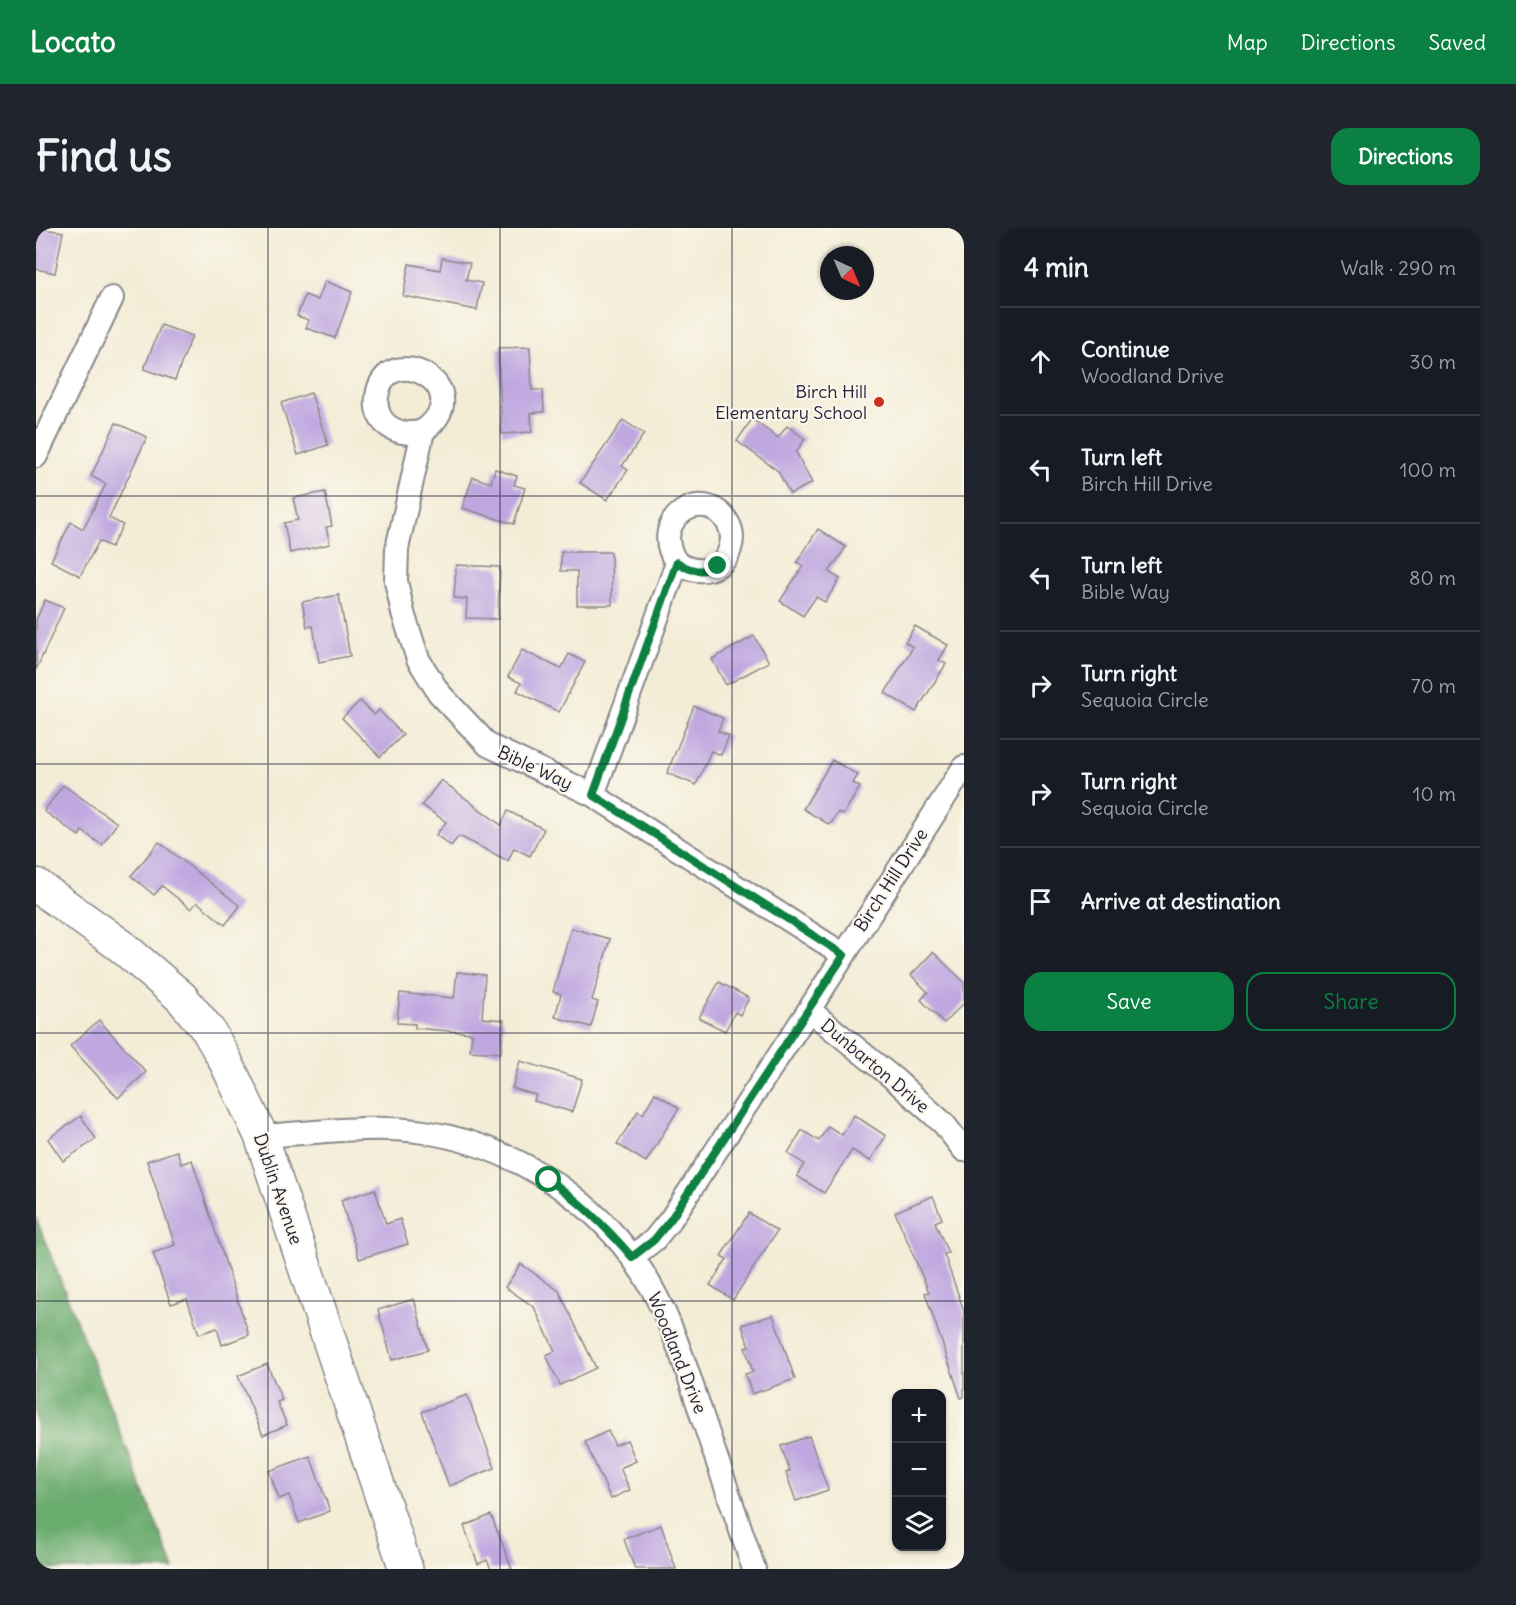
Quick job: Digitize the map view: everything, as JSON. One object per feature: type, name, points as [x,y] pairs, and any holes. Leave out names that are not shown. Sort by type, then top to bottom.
[{"type":"street","points":[[36,456],[112,298]]},
{"type":"street","name":"Bible Way","points":[[423,431],[397,549],[396,581],[403,613],[418,659],[439,693],[488,745],[593,795],[844,955]]},
{"type":"street","points":[[593,795],[677,562]]},
{"type":"street","name":"Birch Hill Drive","points":[[632,1257],[654,1240],[671,1219],[809,1010],[964,767]]},
{"type":"street","name":"Dublin Avenue","points":[[36,885],[120,945],[181,997],[208,1030],[225,1060],[261,1137],[406,1569]]},
{"type":"street","name":"Dunbarton Drive","points":[[809,1010],[944,1124],[964,1150]]},
{"type":"street","name":"Woodland Drive","points":[[261,1137],[377,1129],[412,1131],[454,1139],[494,1151],[549,1180],[578,1200],[606,1226],[632,1257],[657,1298],[674,1337],[754,1569]]},
{"type":"green space","points":[[36,1218],[174,1569],[36,1569]]},
{"type":"building","points":[[36,228],[63,232],[55,273],[36,269]]},
{"type":"building","points":[[442,258],[470,263],[466,280],[482,283],[477,310],[403,296],[409,264],[440,270]]},
{"type":"building","points":[[325,281],[352,292],[335,338],[306,328],[309,320],[297,316],[305,295],[318,300]]},
{"type":"building","points":[[161,325],[192,336],[175,380],[144,369]]},
{"type":"building","points":[[530,347],[532,390],[543,390],[544,412],[531,413],[532,432],[502,434],[498,348]]},
{"type":"building","points":[[311,393],[328,445],[298,455],[281,403]]},
{"type":"building","points":[[752,419],[778,438],[787,426],[805,439],[796,452],[812,483],[790,494],[778,471],[737,441]]},
{"type":"building","points":[[623,420],[644,434],[622,466],[628,470],[607,500],[580,483]]},
{"type":"building","points":[[116,423],[147,437],[109,518],[123,525],[111,547],[99,541],[80,576],[51,561],[71,522],[83,529],[106,484],[91,476]]},
{"type":"building","points":[[495,469],[517,476],[514,485],[525,488],[514,524],[462,508],[473,477],[491,483]]},
{"type":"building","points":[[325,492],[332,526],[326,527],[330,544],[290,553],[284,523],[298,520],[293,498]]},
{"type":"building","points":[[818,529],[846,547],[829,572],[840,579],[825,602],[816,597],[803,616],[780,601],[803,566],[797,562]]},
{"type":"building","points":[[561,552],[611,552],[612,605],[577,605],[577,571],[561,571]]},
{"type":"building","points":[[456,565],[500,567],[498,619],[466,618],[467,599],[454,598]]},
{"type":"building","points":[[339,595],[350,656],[319,662],[313,626],[307,627],[302,602]]},
{"type":"building","points":[[45,600],[64,608],[36,670],[36,620]]},
{"type":"building","points":[[915,626],[948,645],[939,660],[946,664],[916,712],[885,693],[913,647],[905,642]]},
{"type":"building","points":[[754,636],[769,662],[726,685],[712,659]]},
{"type":"building","points":[[522,650],[561,669],[569,654],[585,662],[559,712],[517,691],[521,683],[508,677]]},
{"type":"building","points":[[360,701],[374,715],[379,710],[403,735],[380,757],[342,718]]},
{"type":"building","points":[[694,706],[723,718],[718,731],[729,736],[721,755],[711,751],[696,785],[667,773]]},
{"type":"building","points":[[832,760],[858,775],[853,783],[860,787],[843,815],[838,812],[830,825],[803,809]]},
{"type":"building","points":[[441,780],[501,825],[508,811],[544,829],[530,856],[514,848],[508,861],[459,836],[451,846],[436,835],[446,822],[422,805]]},
{"type":"building","points":[[63,785],[117,823],[102,845],[82,831],[79,836],[44,811]]},
{"type":"building","points":[[159,842],[240,906],[225,925],[197,902],[191,909],[162,886],[154,895],[131,876]]},
{"type":"building","points":[[571,928],[610,939],[592,1000],[598,1002],[591,1027],[555,1017],[561,994],[553,992]]},
{"type":"building","points":[[933,952],[964,982],[964,1003],[944,1023],[921,1000],[928,992],[911,975]]},
{"type":"building","points":[[457,972],[485,975],[482,1018],[504,1020],[501,1053],[470,1051],[472,1033],[415,1028],[415,1024],[397,1023],[400,993],[454,998]]},
{"type":"building","points":[[719,982],[749,998],[740,1015],[735,1012],[725,1031],[699,1018]]},
{"type":"building","points":[[99,1020],[146,1072],[118,1098],[70,1046]]},
{"type":"building","points":[[520,1061],[582,1079],[572,1112],[534,1101],[536,1095],[512,1088]]},
{"type":"building","points":[[655,1093],[679,1108],[646,1162],[617,1144],[638,1111],[643,1114]]},
{"type":"building","points":[[854,1115],[886,1136],[870,1161],[852,1150],[824,1193],[797,1176],[804,1164],[788,1153],[802,1130],[819,1141],[828,1126],[842,1135]]},
{"type":"building","points":[[81,1116],[96,1139],[63,1161],[48,1139]]},
{"type":"building","points":[[177,1151],[181,1164],[192,1160],[249,1335],[222,1345],[217,1328],[199,1334],[187,1299],[171,1304],[153,1253],[175,1245],[147,1161]]},
{"type":"building","points":[[375,1189],[386,1224],[400,1219],[408,1244],[359,1259],[341,1200]]},
{"type":"building","points":[[933,1196],[942,1219],[935,1222],[948,1253],[944,1254],[964,1311],[964,1397],[961,1398],[925,1293],[929,1292],[895,1212]]},
{"type":"building","points":[[749,1213],[777,1231],[733,1300],[710,1285],[727,1259],[721,1256]]},
{"type":"building","points":[[521,1264],[559,1291],[596,1368],[560,1385],[546,1355],[555,1351],[534,1307],[505,1287]]},
{"type":"building","points":[[414,1299],[428,1350],[392,1360],[378,1310]]},
{"type":"building","points":[[773,1315],[795,1379],[752,1394],[745,1374],[753,1372],[745,1347],[749,1346],[742,1325]]},
{"type":"building","points":[[267,1364],[282,1400],[277,1402],[287,1425],[263,1435],[238,1376]]},
{"type":"building","points":[[467,1395],[495,1468],[449,1486],[422,1412]]},
{"type":"building","points":[[608,1431],[615,1445],[627,1440],[636,1461],[620,1468],[630,1490],[611,1499],[585,1442]]},
{"type":"building","points":[[809,1436],[828,1490],[796,1501],[786,1473],[790,1471],[781,1446]]},
{"type":"building","points":[[310,1456],[330,1511],[299,1523],[289,1495],[279,1499],[269,1471]]},
{"type":"building","points":[[491,1515],[512,1569],[491,1569],[487,1560],[478,1564],[464,1526]]},
{"type":"building","points":[[661,1525],[676,1569],[635,1569],[624,1539]]},
{"type":"place","name":"Birch Hill Elementary School","points":[[879,402]]},
{"type":"route","points":[[549,1180],[578,1200],[606,1226],[632,1257],[654,1240],[671,1219],[844,955],[593,795],[677,562],[686,569],[697,571],[718,566]]}]
